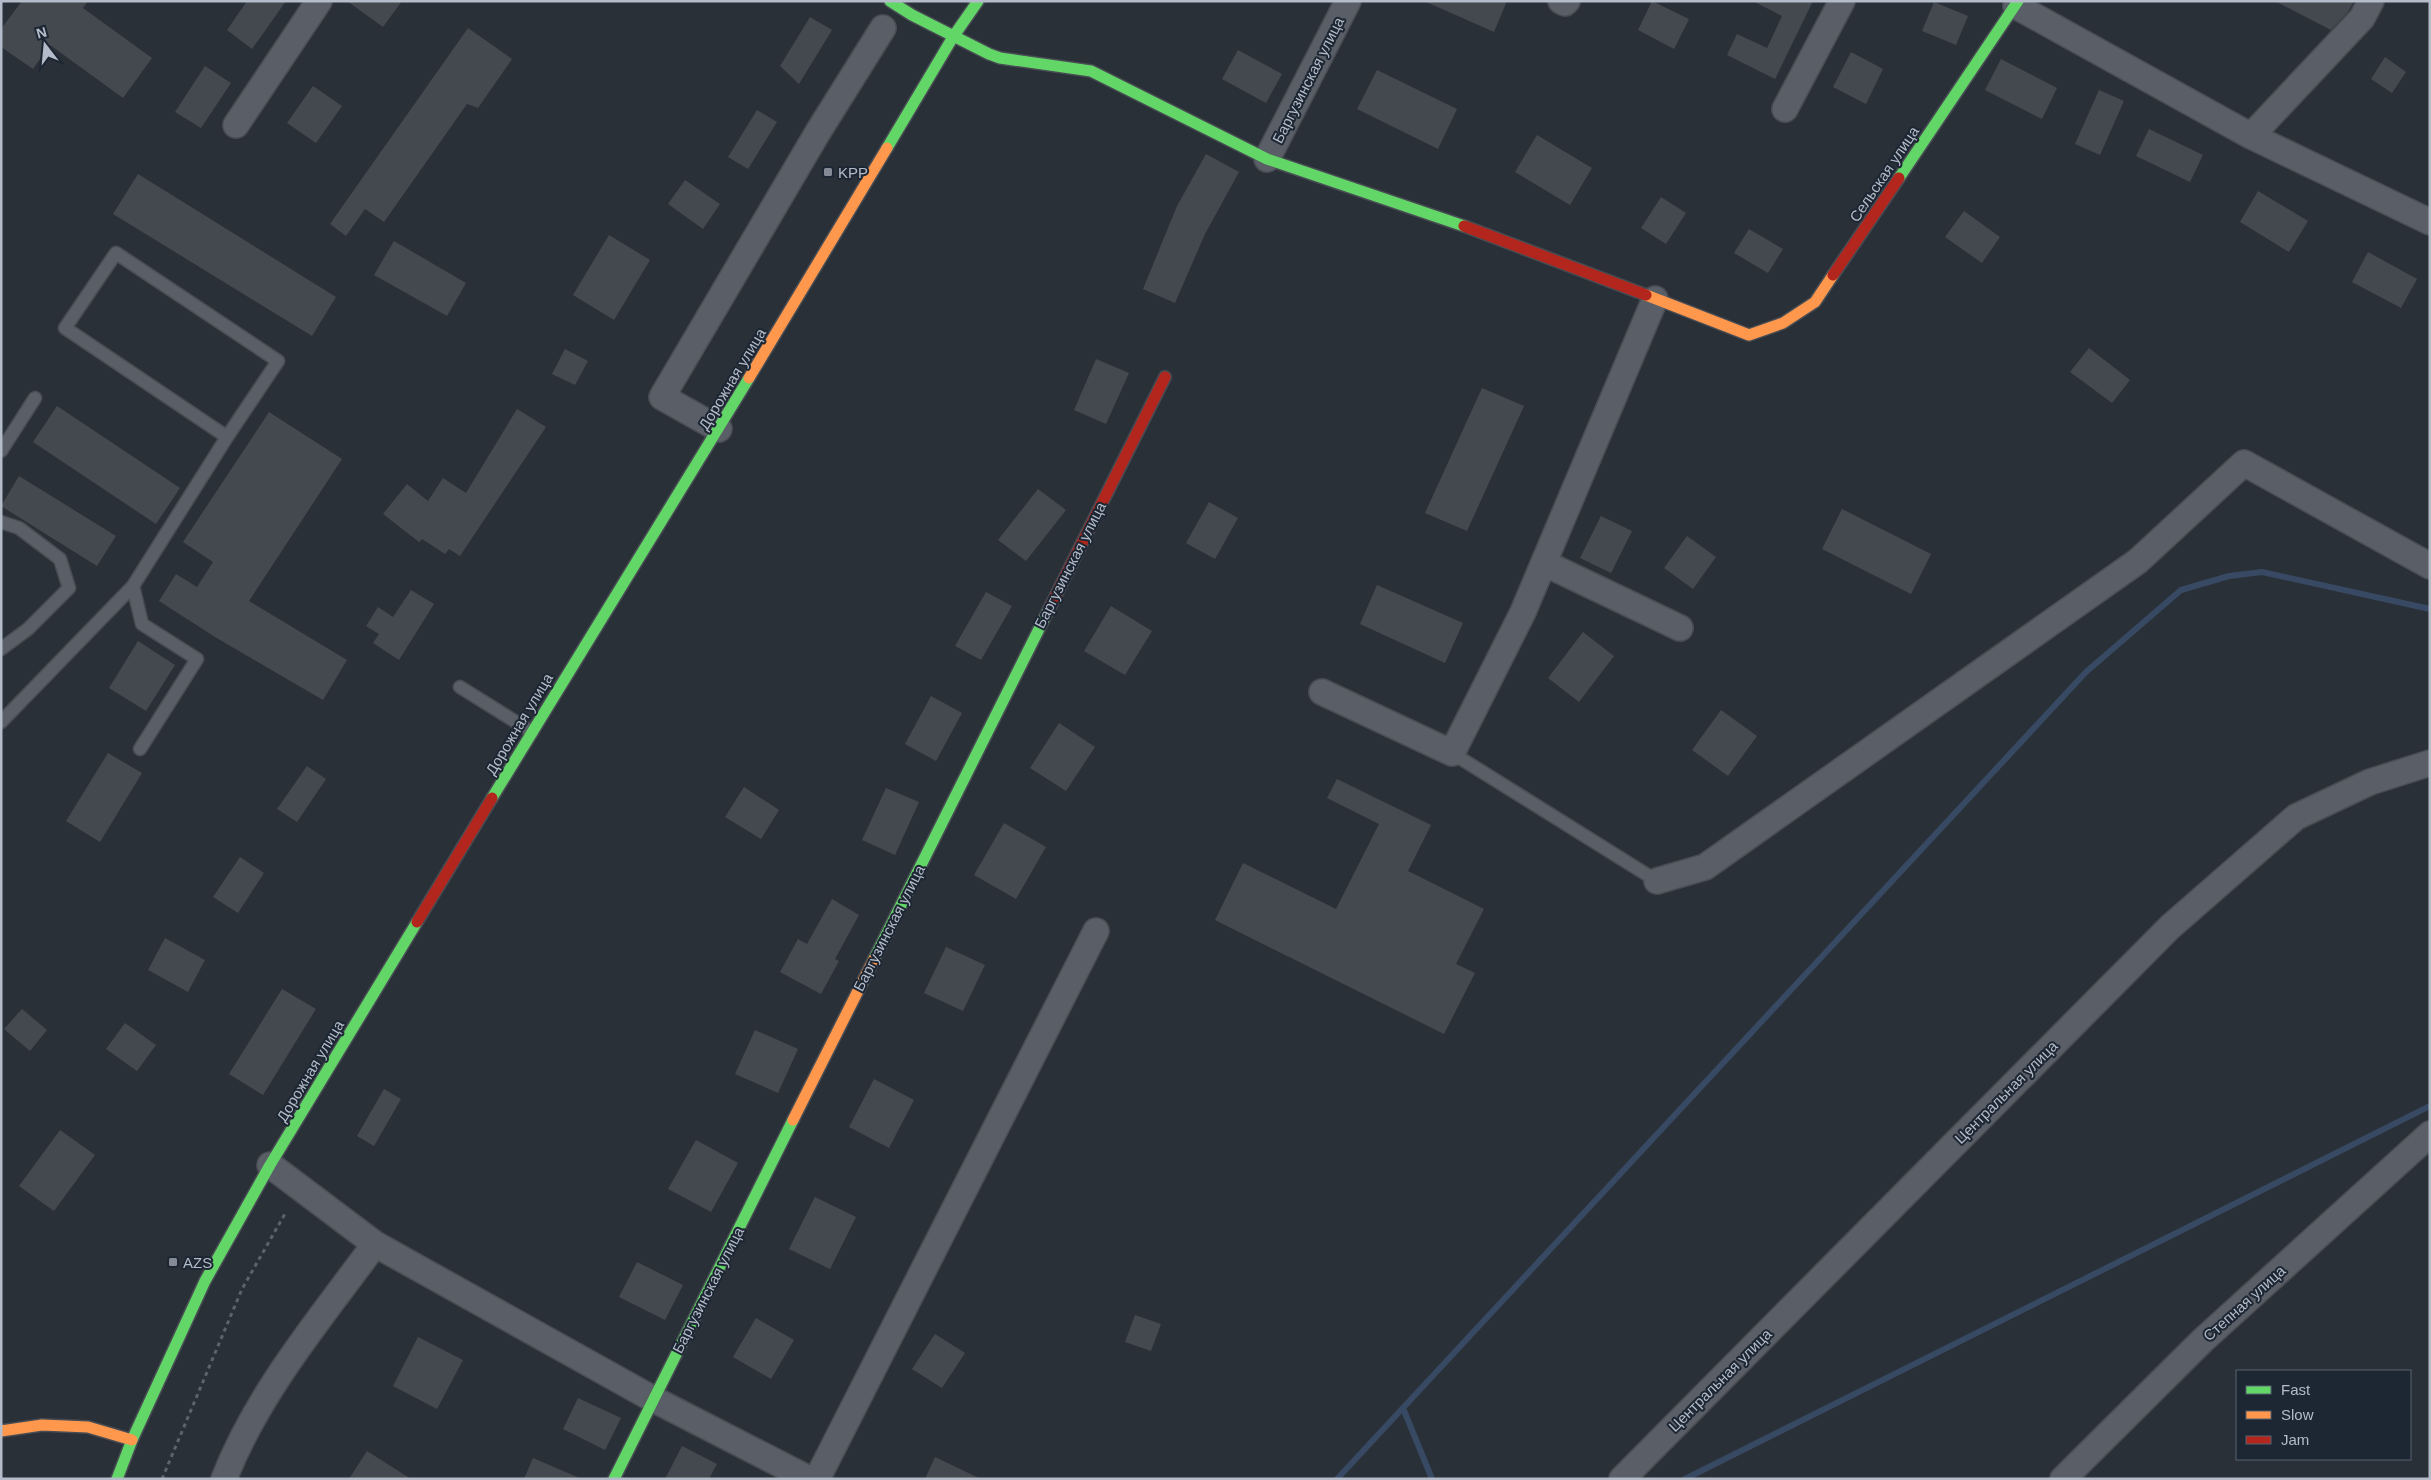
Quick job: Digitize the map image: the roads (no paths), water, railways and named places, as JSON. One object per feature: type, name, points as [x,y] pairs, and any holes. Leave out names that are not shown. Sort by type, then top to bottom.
[{"type":"street","points":[[236,125],[318,1]]},
{"type":"street","points":[[890,1],[953,37],[1000,58],[1091,72],[1267,159],[1457,223],[1655,299],[1523,612],[1452,753],[1322,692]]},
{"type":"street","name":"Дорожная улица","points":[[117,1479],[132,1440],[205,1281],[270,1166],[532,732],[719,429],[953,37],[978,1]]},
{"type":"street","name":"Баргузинская улица","points":[[1267,159],[1348,1]]},
{"type":"street","points":[[1561,1],[1565,3],[1567,1]]},
{"type":"street","points":[[1785,109],[1842,1]]},
{"type":"street","points":[[2251,136],[2362,18],[2371,1]]},
{"type":"street","points":[[2017,4],[2251,136],[2430,222]]},
{"type":"street","name":"Сельская улица","points":[[1655,299],[1749,335],[1783,323],[1814,302],[2017,4]]},
{"type":"street","points":[[719,429],[662,397],[818,132],[882,28]]},
{"type":"street","name":"Баргузинская улица","points":[[614,1479],[1165,377]]},
{"type":"street","points":[[1658,881],[1705,867],[2138,561],[2244,463],[2430,566]]},
{"type":"street","points":[[1544,563],[1680,628]]},
{"type":"street","name":"Центральная улица","points":[[1622,1479],[2163,934],[2248,857],[2296,817],[2370,782],[2430,763]]},
{"type":"street","points":[[817,1479],[1096,931]]},
{"type":"street","name":"Степная улица","points":[[2064,1479],[2202,1342],[2430,1134]]},
{"type":"street","points":[[270,1166],[375,1244],[652,1400],[809,1479]]},
{"type":"street","points":[[224,1479],[236,1446],[259,1406],[375,1244]]},
{"type":"street","points":[[1,1431],[42,1425],[88,1427],[132,1440]]},
{"type":"lane","points":[[1,722],[133,586],[227,436],[278,361],[116,253],[65,328],[227,436]]},
{"type":"lane","points":[[1,451],[35,398]]},
{"type":"lane","points":[[1,522],[19,528],[60,559],[69,588],[28,629],[1,648]]},
{"type":"lane","points":[[133,586],[142,624],[197,659],[140,749]]},
{"type":"lane","points":[[460,687],[532,732]]},
{"type":"lane","points":[[1452,753],[1658,881]]},
{"type":"waterway","points":[[1337,1479],[2086,672],[2181,590],[2229,576],[2262,572],[2430,609]]},
{"type":"waterway","points":[[1685,1479],[2430,1106]]},
{"type":"waterway","points":[[1403,1408],[1432,1479]]},
{"type":"place","name":"KPP","points":[[828,172]]},
{"type":"place","name":"AZS","points":[[173,1262]]}]
